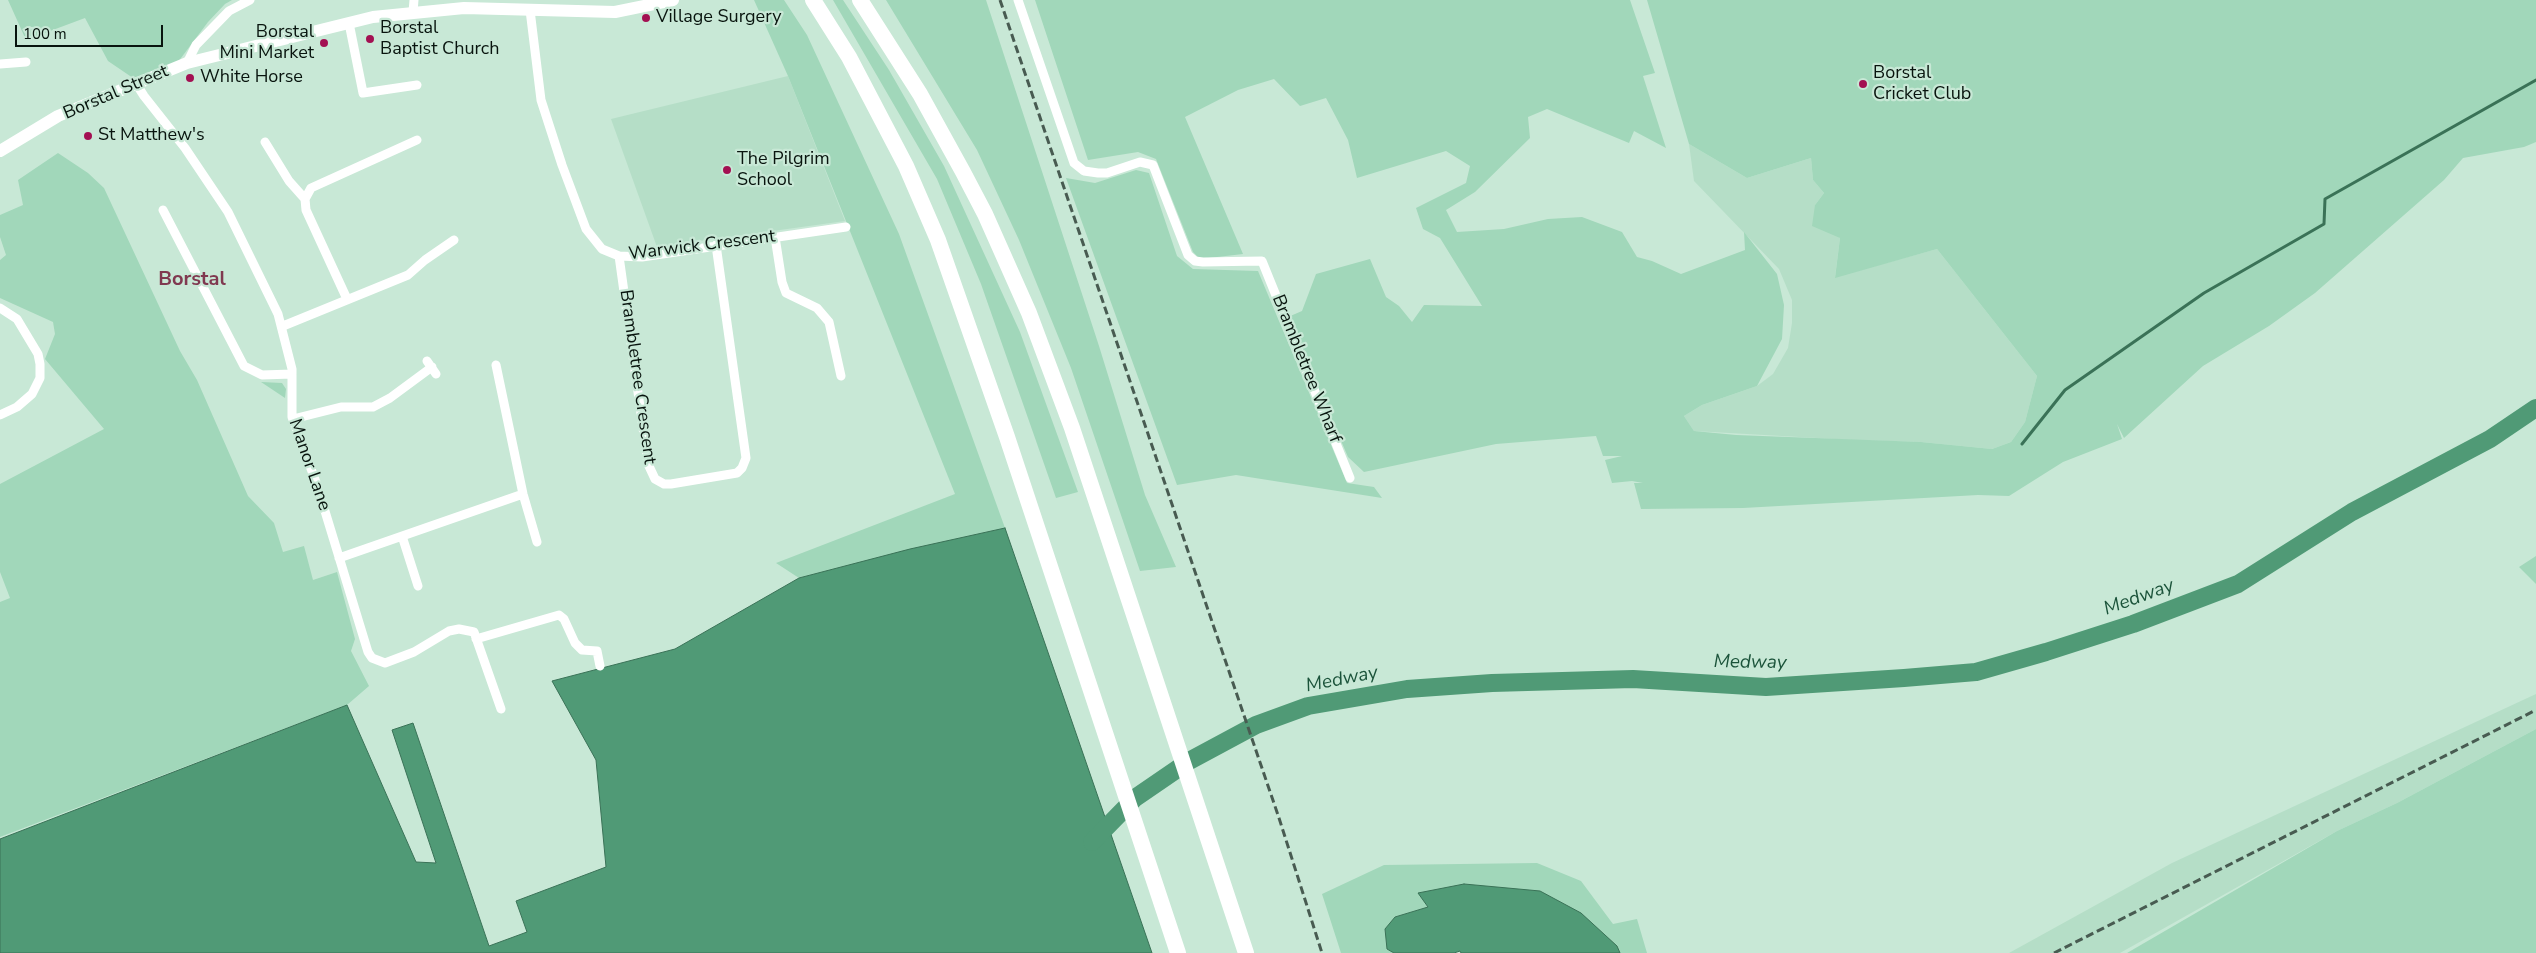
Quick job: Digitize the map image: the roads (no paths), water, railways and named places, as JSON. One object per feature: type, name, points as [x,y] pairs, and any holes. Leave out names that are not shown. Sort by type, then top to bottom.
[{"type":"highway","points":[[813,0],[849,57],[918,193],[938,240],[1007,437],[1178,953]]},
{"type":"highway","points":[[860,0],[920,94],[963,172],[985,214],[1029,313],[1060,396],[1246,953]]},
{"type":"street","points":[[187,63],[196,45],[229,12],[250,0]]},
{"type":"street","name":"Borstal Street","points":[[0,151],[58,116],[138,85],[187,63],[413,6],[615,12],[673,0]]},
{"type":"street","name":"Brambletree Wharf","points":[[1018,0],[1074,163],[1084,171],[1098,173],[1107,173],[1140,162],[1153,165],[1182,244],[1188,255],[1195,261],[1262,261],[1350,478]]},
{"type":"street","name":"Warwick Crescent","points":[[530,10],[538,84],[562,165],[586,229],[602,249],[619,256],[642,257],[846,227]]},
{"type":"street","points":[[348,23],[363,93],[417,85]]},
{"type":"street","points":[[0,64],[26,62]]},
{"type":"street","name":"Manor Lane","points":[[138,85],[144,96],[185,148],[228,212],[283,326],[292,374],[292,419],[317,485],[368,652],[372,658],[384,663],[397,660],[449,631],[459,629],[474,632],[476,639]]},
{"type":"street","points":[[347,299],[306,210],[305,198],[311,188],[417,140]]},
{"type":"street","points":[[266,142],[289,181],[305,198]]},
{"type":"street","points":[[163,210],[244,366],[262,375],[292,374]]},
{"type":"street","points":[[776,237],[782,282],[786,293],[817,308],[829,322],[841,376]]},
{"type":"street","points":[[283,326],[408,274],[454,240]]},
{"type":"street","name":"Brambletree Crescent","points":[[619,256],[651,474],[659,483],[679,483],[737,473],[742,468],[746,458],[716,245]]},
{"type":"street","points":[[0,308],[17,318],[38,354],[40,378],[32,394],[17,407],[0,415]]},
{"type":"street","points":[[496,365],[523,494],[537,542]]},
{"type":"street","points":[[292,419],[341,407],[373,407],[432,367]]},
{"type":"street","points":[[339,558],[523,494]]},
{"type":"street","points":[[402,536],[418,586]]},
{"type":"street","points":[[501,709],[476,639],[558,615],[564,619],[575,643],[582,650],[597,651],[600,666]]},
{"type":"waterway","points":[[2022,444],[2065,390],[2204,293],[2324,224],[2325,199],[2536,80]]},
{"type":"waterway","name":"Medway","points":[[1092,842],[1135,798],[1189,761],[1256,725],[1308,706],[1407,689],[1492,683],[1633,679],[1766,687],[1904,678],[1976,672],[2046,652],[2133,624],[2238,584],[2352,512],[2490,439],[2536,408]]},
{"type":"railway","points":[[1000,0],[1279,818],[1322,953]]},
{"type":"railway","points":[[2054,953],[2536,710]]},
{"type":"place","name":"Village Surgery","points":[[646,18]]},
{"type":"place","name":"Borstal Baptist Church","points":[[370,39]]},
{"type":"place","name":"Borstal Mini Market","points":[[324,43]]},
{"type":"place","name":"White Horse","points":[[190,78]]},
{"type":"place","name":"Borstal Cricket Club","points":[[1863,84]]},
{"type":"place","name":"St Matthew's","points":[[88,136]]},
{"type":"place","name":"The Pilgrim School","points":[[727,170]]},
{"type":"district","name":"Borstal","points":[[192,280]]}]
